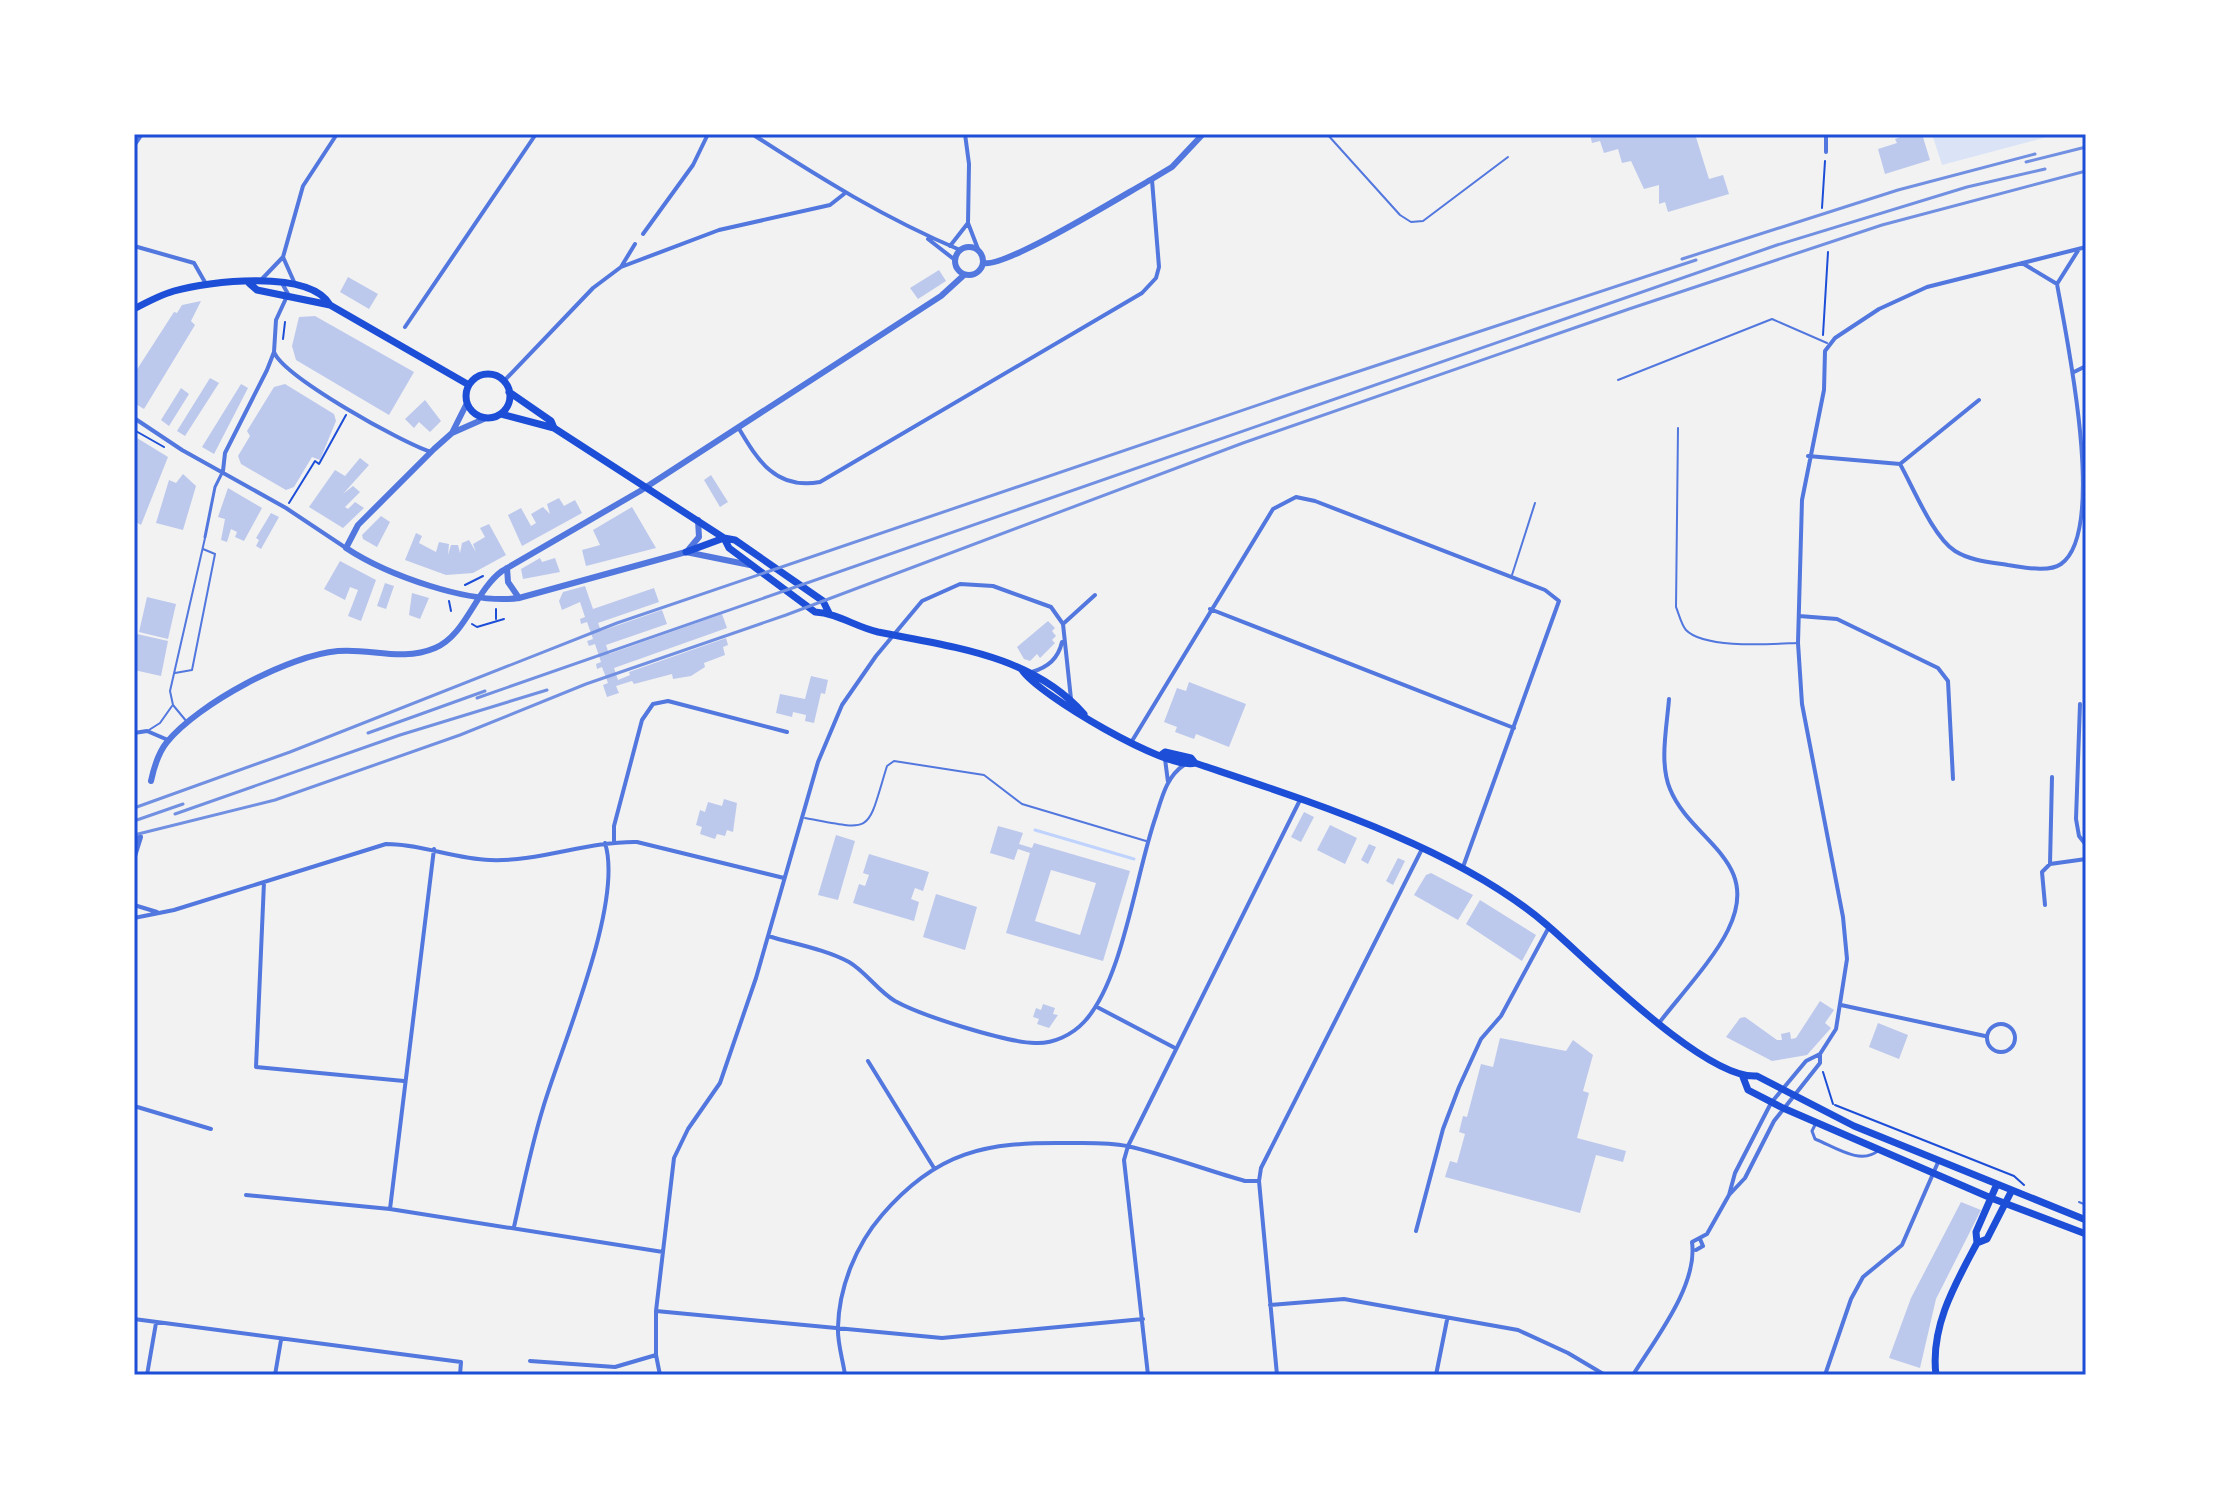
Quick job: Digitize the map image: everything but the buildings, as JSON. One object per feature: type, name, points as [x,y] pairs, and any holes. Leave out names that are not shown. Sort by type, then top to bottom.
[{"type":"main road","points":[[134,309],[173,291],[206,284],[261,280],[295,285],[325,297],[330,305]]},
{"type":"main road","points":[[249,283],[257,290],[330,305],[469,385]]},
{"type":"main road","points":[[501,414],[508,404],[509,392],[504,381],[485,374],[469,385],[467,403],[473,413],[486,418],[501,414],[554,428]]},
{"type":"main road","points":[[509,392],[554,428],[724,538],[735,540],[823,601],[829,613]]},
{"type":"main road","points":[[686,552],[724,538]]},
{"type":"main road","points":[[724,538],[729,548],[815,612],[829,613],[850,624],[877,632],[967,649],[1032,672],[1072,701],[1084,714]]},
{"type":"main road","points":[[1022,670],[1028,678],[1131,744],[1184,765],[1195,763]]},
{"type":"main road","points":[[1163,757],[1174,754],[1300,799],[1463,867],[1491,882],[1549,927],[1659,1023],[1743,1077],[1748,1090],[1771,1103],[1991,1198],[2086,1234]]},
{"type":"main road","points":[[1743,1077],[1757,1076],[1854,1126],[2086,1220]]},
{"type":"main road","points":[[1936,1375],[1938,1330],[1947,1303],[1977,1243],[1976,1232],[1997,1184]]},
{"type":"main road","points":[[1977,1243],[1987,1239],[2012,1190]]},
{"type":"street","points":[[134,146],[142,134]]},
{"type":"street","points":[[261,280],[283,257],[303,186],[337,134]]},
{"type":"street","points":[[405,327],[536,134]]},
{"type":"street","points":[[643,234],[693,165],[708,134]]},
{"type":"street","points":[[752,134],[844,194],[927,238],[960,250],[969,247],[978,249]]},
{"type":"street","points":[[950,246],[968,223],[969,164],[965,134]]},
{"type":"street","points":[[984,263],[992,265],[1018,253],[1152,179],[1172,167],[1203,134]]},
{"type":"street","points":[[1826,134],[1826,152]]},
{"type":"street","points":[[738,427],[757,459],[773,475],[804,485],[820,482],[1142,293],[1156,278],[1159,267],[1152,179]]},
{"type":"street","points":[[504,381],[593,288],[621,267],[719,230],[830,205],[844,194]]},
{"type":"street","points":[[968,223],[974,230],[984,263]]},
{"type":"street","points":[[927,238],[955,260],[964,275]]},
{"type":"street","points":[[621,267],[635,244]]},
{"type":"street","points":[[134,246],[194,263],[206,284]]},
{"type":"street","points":[[1633,1375],[1681,1292],[1696,1250],[1703,1246],[1700,1239],[1729,1195],[1745,1178],[1783,1108],[1817,1068],[1820,1054],[1836,1029],[1841,1005],[1847,972],[1843,917],[1812,764],[1798,643],[1802,500],[1808,456],[1824,390],[1828,344],[1879,309],[1927,287],[2083,248]]},
{"type":"street","points":[[1900,464],[1939,535],[1952,550],[1970,558],[2017,566],[2058,567],[2069,558],[2075,544],[2083,450],[2074,372],[2057,284],[2083,248]]},
{"type":"street","points":[[955,260],[960,250]]},
{"type":"street","points":[[283,257],[295,285]]},
{"type":"street","points":[[151,781],[156,761],[168,740],[188,722],[260,676],[300,659],[342,650],[402,656],[436,648],[452,637],[477,598],[507,568],[640,491],[941,296],[964,275],[977,274],[984,263]]},
{"type":"street","points":[[2021,263],[2057,284]]},
{"type":"street","points":[[205,537],[225,453],[274,352],[276,320],[288,294],[282,283]]},
{"type":"street","points":[[274,352],[281,365],[303,382],[431,452]]},
{"type":"street","points":[[2074,372],[2086,366]]},
{"type":"street","points":[[1808,456],[1900,464],[1979,400]]},
{"type":"street","points":[[452,433],[467,403]]},
{"type":"street","points":[[134,418],[182,450],[286,508],[377,565],[477,598],[519,598],[686,552]]},
{"type":"street","points":[[346,548],[358,525],[431,452],[452,433],[486,418]]},
{"type":"street","points":[[1131,744],[1273,509],[1296,497],[1511,576],[1545,590],[1559,601],[1463,867]]},
{"type":"street","points":[[698,520],[697,549],[750,565]]},
{"type":"street","points":[[507,568],[508,582],[519,598]]},
{"type":"street","points":[[660,1375],[656,1355],[656,1311],[674,1158],[688,1129],[720,1083],[768,936],[827,734],[842,705],[876,656],[922,601],[940,590],[960,584],[985,585],[1039,600],[1051,607],[1063,624],[1072,701]]},
{"type":"street","points":[[1063,624],[1095,595]]},
{"type":"street","points":[[1210,609],[1514,728]]},
{"type":"street","points":[[1799,616],[1837,619],[1938,668],[1948,681],[1953,779]]},
{"type":"street","points":[[1032,672],[1055,658],[1063,638]]},
{"type":"street","points":[[1659,1023],[1728,931],[1736,903],[1736,878],[1719,847],[1680,809],[1669,788],[1665,767],[1669,699]]},
{"type":"street","points":[[614,842],[614,826],[642,720],[653,704],[668,701],[787,732]]},
{"type":"street","points":[[2080,704],[2076,819],[2079,836],[2086,845]]},
{"type":"street","points":[[134,733],[147,731],[168,740]]},
{"type":"street","points":[[1163,757],[1168,782]]},
{"type":"street","points":[[768,936],[850,963],[897,1002],[1014,1039],[1036,1043],[1058,1040],[1077,1030],[1097,1007],[1114,962],[1147,841],[1168,782],[1184,765]]},
{"type":"street","points":[[2050,864],[2052,777]]},
{"type":"street","points":[[1148,1375],[1124,1160],[1175,1048],[1300,799]]},
{"type":"street","points":[[134,856],[140,837]]},
{"type":"street","points":[[134,918],[386,844],[492,860],[605,843],[637,842],[784,878]]},
{"type":"street","points":[[514,1227],[542,1111],[605,914],[611,870],[605,843]]},
{"type":"street","points":[[390,1209],[434,849]]},
{"type":"street","points":[[1277,1375],[1259,1181],[1270,1148],[1422,849]]},
{"type":"street","points":[[2045,905],[2042,872],[2050,864],[2086,859]]},
{"type":"street","points":[[264,882],[256,1067],[404,1081]]},
{"type":"street","points":[[134,905],[159,912]]},
{"type":"street","points":[[1416,1231],[1443,1129],[1459,1087],[1481,1039],[1501,1016],[1549,927]]},
{"type":"street","points":[[1841,1005],[1985,1036]]},
{"type":"street","points":[[1097,1007],[1175,1048]]},
{"type":"street","points":[[2003,1023],[2013,1029],[2016,1041],[2009,1051],[1998,1053],[1988,1045],[1985,1036],[1992,1026],[2003,1023]]},
{"type":"street","points":[[1729,1195],[1735,1173],[1771,1103],[1806,1061],[1820,1054]]},
{"type":"street","points":[[868,1061],[934,1168]]},
{"type":"street","points":[[134,1106],[211,1129]]},
{"type":"street","points":[[1816,1123],[1812,1131],[1815,1139],[1861,1158],[1872,1156],[1879,1150]]},
{"type":"street","points":[[845,1375],[838,1328],[847,1274],[870,1229],[901,1192],[934,1168],[994,1144],[1128,1146],[1245,1181],[1259,1181]]},
{"type":"street","points":[[1825,1375],[1851,1299],[1863,1277],[1902,1245],[1939,1160]]},
{"type":"street","points":[[246,1195],[390,1209],[663,1252]]},
{"type":"street","points":[[1270,1305],[1344,1299],[1447,1320],[1518,1330],[1568,1353],[1605,1375]]},
{"type":"street","points":[[656,1311],[942,1338],[1143,1319]]},
{"type":"street","points":[[134,1319],[461,1362],[460,1375]]},
{"type":"street","points":[[1436,1375],[1447,1320]]},
{"type":"street","points":[[147,1375],[156,1323]]},
{"type":"street","points":[[275,1375],[281,1340]]},
{"type":"street","points":[[530,1361],[615,1367],[656,1355]]},
{"type":"lane","points":[[1327,134],[1400,215],[1411,222],[1423,221],[1508,157]]},
{"type":"lane","points":[[635,244],[643,234]]},
{"type":"lane","points":[[1618,380],[1772,319],[1823,338],[1828,344]]},
{"type":"lane","points":[[1678,428],[1676,607],[1684,628],[1700,639],[1718,642],[1798,643]]},
{"type":"lane","points":[[1511,576],[1535,503]]},
{"type":"lane","points":[[188,722],[173,705],[170,695],[205,537]]},
{"type":"lane","points":[[174,673],[192,670],[215,554],[203,549]]},
{"type":"lane","points":[[147,731],[160,723],[173,705]]},
{"type":"lane","points":[[802,817],[856,827],[865,824],[871,817],[887,766],[894,761],[984,775],[1022,804],[1147,841]]},
{"type":"lane","points":[[2079,1202],[2086,1205]]},
{"type":"path","points":[[1822,208],[1826,152]]},
{"type":"path","points":[[1823,338],[1828,252]]},
{"type":"path","points":[[283,340],[287,314]]},
{"type":"path","points":[[286,508],[315,461],[319,464],[350,408]]},
{"type":"path","points":[[134,430],[171,452]]},
{"type":"path","points":[[459,592],[465,584],[483,576]]},
{"type":"path","points":[[447,598],[451,611]]},
{"type":"path","points":[[496,609],[496,621]]},
{"type":"path","points":[[472,624],[482,625],[504,619]]},
{"type":"path","points":[[1820,1070],[1834,1105],[2014,1176],[2025,1186]]},
{"type":"shaded area","points":[[1932,134],[2058,134],[1942,165]]},
{"type":"waterway","points":[[1035,830],[1134,859]]},
{"type":"railway","points":[[2026,162],[2086,147]]},
{"type":"railway","points":[[1682,259],[1898,190],[2035,154]]},
{"type":"railway","points":[[477,698],[1777,245],[1967,187],[2045,169]]},
{"type":"railway","points":[[134,835],[275,800],[460,735],[586,684],[786,615],[1243,443],[1629,309],[1882,225],[2086,171]]},
{"type":"railway","points":[[134,808],[290,752],[617,623],[1305,389],[1696,260]]},
{"type":"railway","points":[[175,814],[400,735],[547,690]]},
{"type":"railway","points":[[368,733],[485,691]]},
{"type":"railway","points":[[134,821],[183,804]]}]
